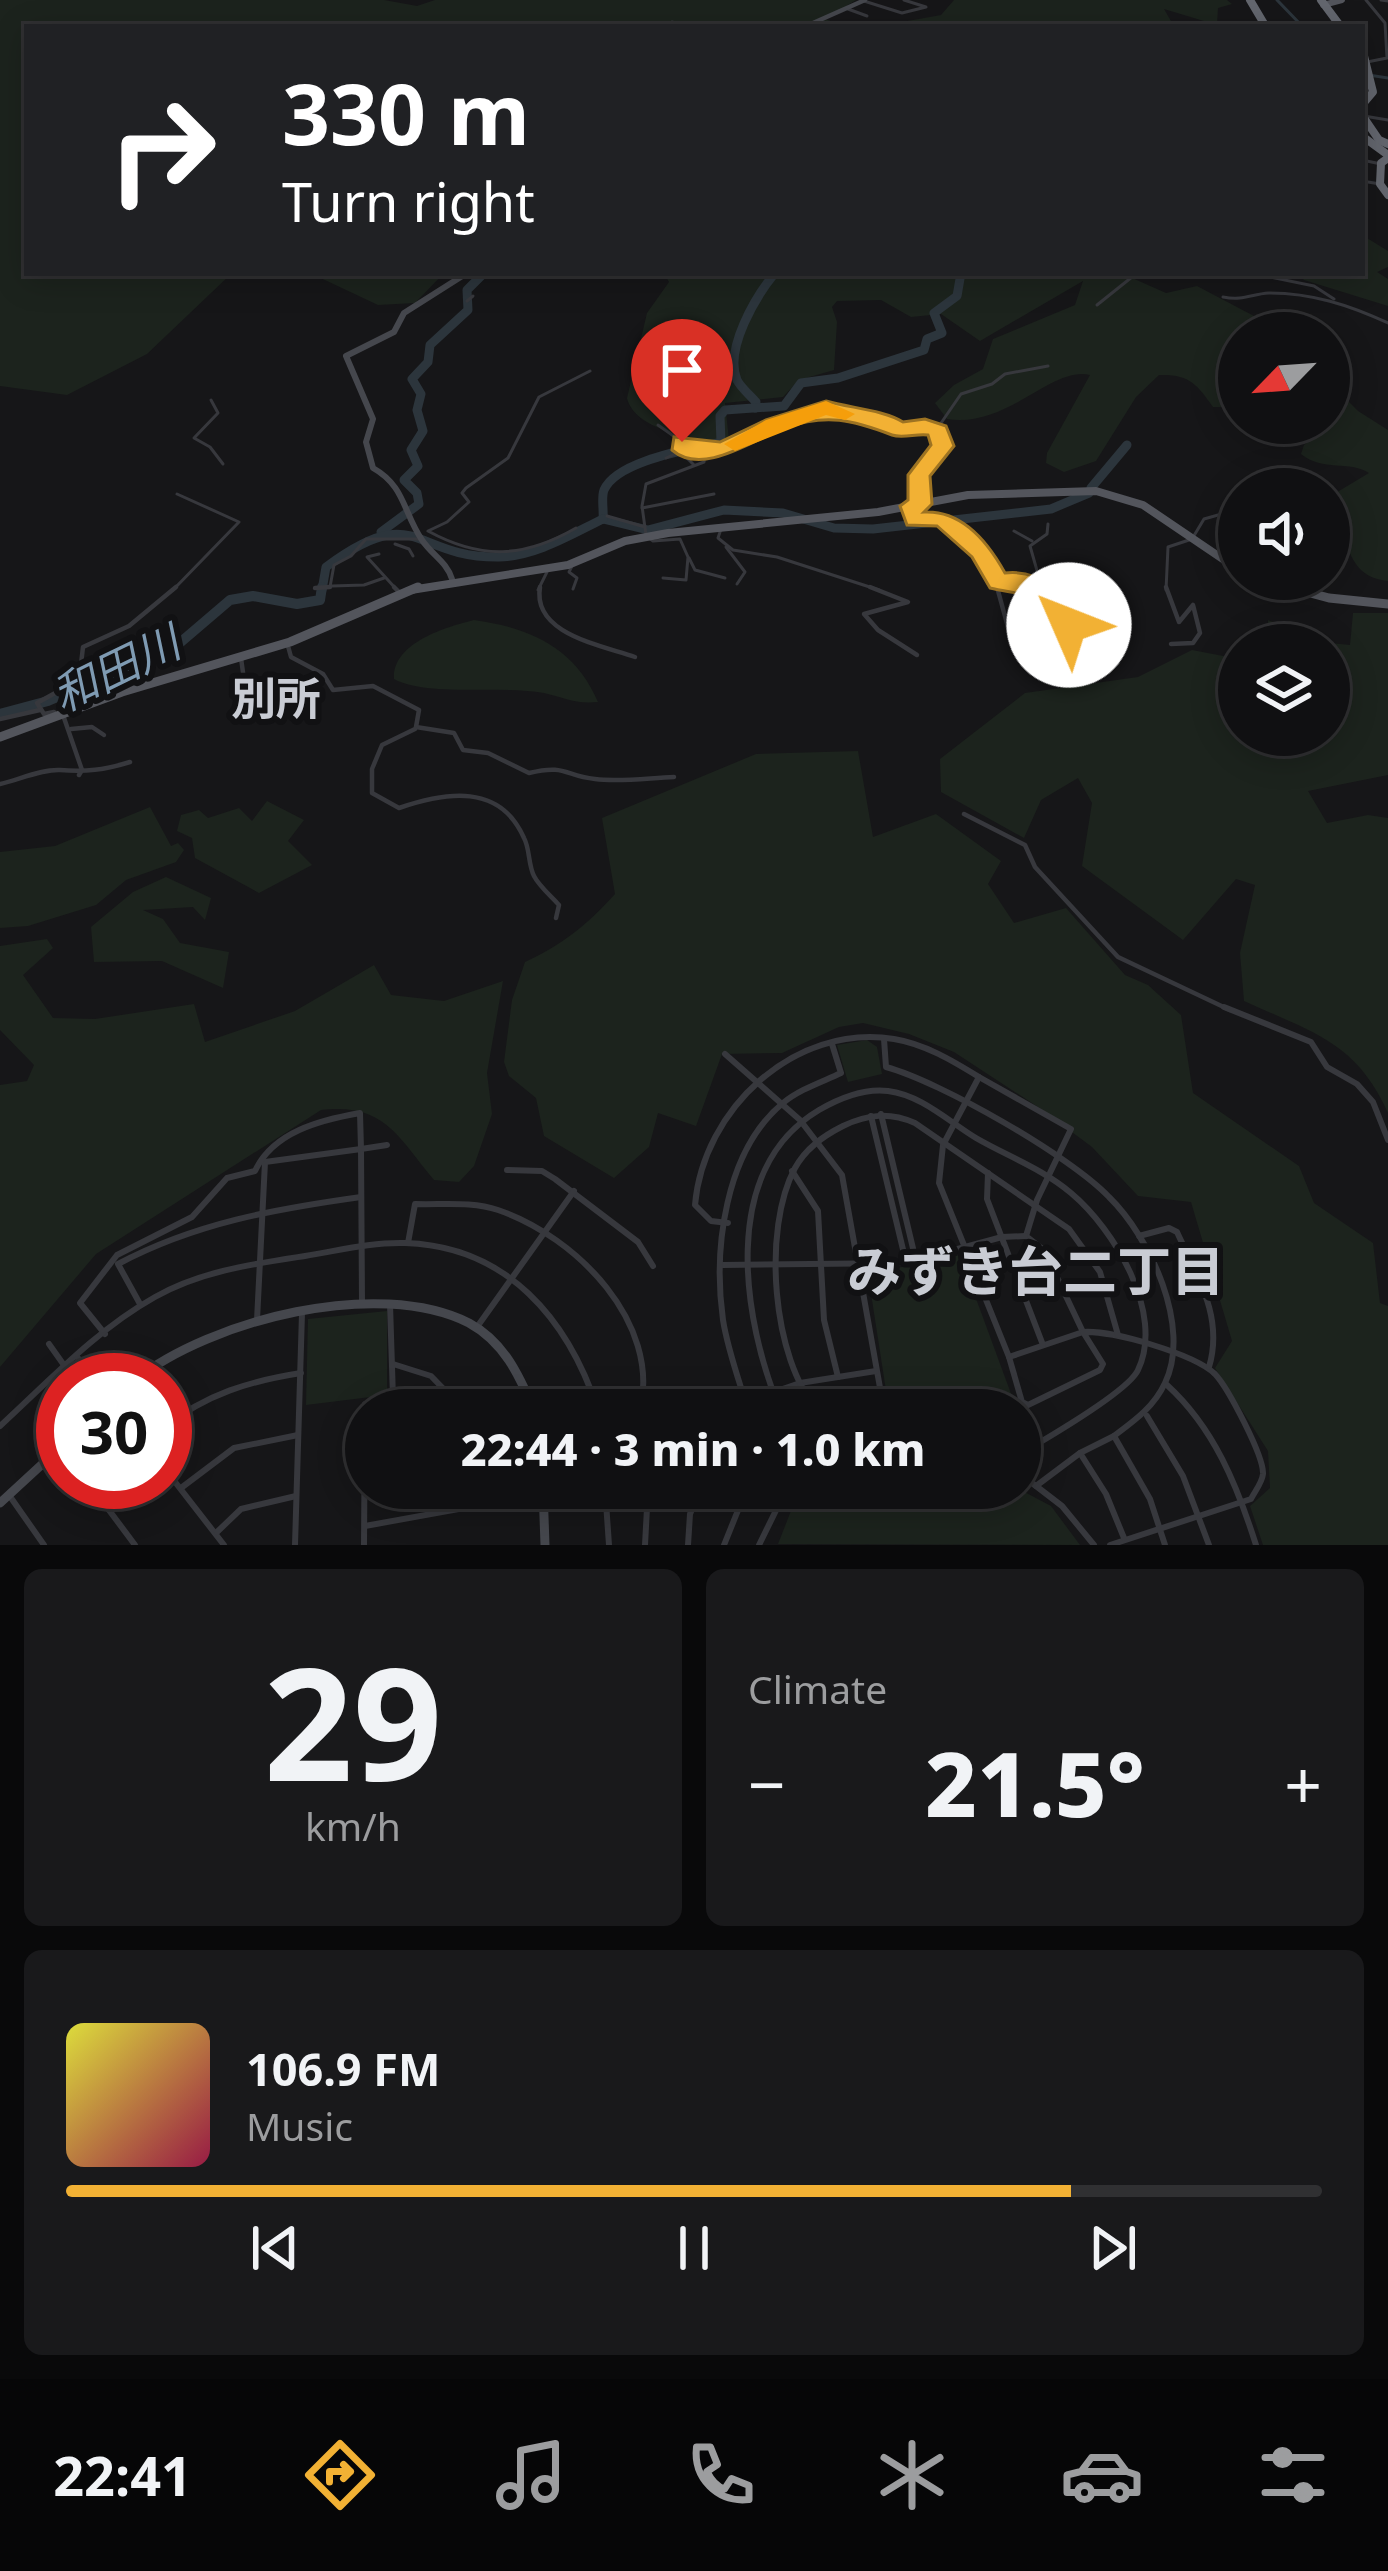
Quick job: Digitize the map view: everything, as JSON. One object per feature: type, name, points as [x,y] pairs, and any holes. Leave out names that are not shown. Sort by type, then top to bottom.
[{"type":"highway","points":[[1365,58],[1372,95],[1365,102]]},
{"type":"highway","points":[[1365,118],[1379,140],[1388,144]]},
{"type":"highway","points":[[1387,159],[1380,184],[1388,195]]},
{"type":"main road","points":[[1322,2],[1342,0]]},
{"type":"main road","points":[[0,737],[286,643],[401,594],[452,579],[573,564],[646,533],[916,505],[968,495],[1096,491],[1143,505],[1218,556]]},
{"type":"main road","points":[[1349,600],[1388,604]]},
{"type":"street","points":[[824,24],[865,0],[902,13],[926,7],[904,0]]},
{"type":"street","points":[[1366,0],[1385,23],[1387,58],[1366,62]]},
{"type":"street","points":[[1373,12],[1370,2],[1374,0]]},
{"type":"street","points":[[848,9],[867,16]]},
{"type":"street","points":[[672,22],[678,24]]},
{"type":"street","points":[[1365,92],[1372,95]]},
{"type":"street","points":[[1365,182],[1380,184]]},
{"type":"street","points":[[452,579],[422,536],[405,497],[389,477],[373,468],[366,442],[373,419],[346,356],[391,334],[400,317],[462,276]]},
{"type":"street","points":[[1097,305],[1134,276]]},
{"type":"street","points":[[1266,276],[1314,286],[1388,323]]},
{"type":"street","points":[[1223,297],[1247,301],[1267,293],[1292,301],[1313,297],[1339,302]]},
{"type":"street","points":[[467,301],[473,296]]},
{"type":"street","points":[[1048,366],[1005,374],[992,384],[961,394],[938,430],[943,446],[916,483],[916,520],[943,518],[982,552],[998,582],[1009,631],[1028,610],[1040,610],[1056,652],[1048,658]]},
{"type":"street","points":[[409,549],[469,502],[462,493],[468,484],[506,461],[525,424],[537,413],[539,398],[590,371]]},
{"type":"street","points":[[212,400],[218,413],[194,438],[210,447],[223,464]]},
{"type":"street","points":[[666,458],[683,450],[723,448],[773,424],[826,408],[855,418],[884,420],[899,430],[925,425],[938,430]]},
{"type":"street","points":[[658,425],[682,442],[694,465]]},
{"type":"street","points":[[646,533],[642,508],[650,481],[704,462],[706,450]]},
{"type":"street","points":[[40,710],[38,703],[87,674],[81,664],[83,647],[133,626],[148,609],[167,602],[220,539],[238,528],[238,522],[219,518],[194,498],[177,494]]},
{"type":"street","points":[[642,508],[714,494]]},
{"type":"street","points":[[1171,644],[1193,643],[1200,633],[1193,605],[1179,622],[1166,596],[1168,547],[1192,539],[1204,519],[1218,515]]},
{"type":"street","points":[[608,517],[646,533],[653,541],[680,539],[695,570],[725,578]]},
{"type":"street","points":[[1032,541],[1047,534],[1048,524]]},
{"type":"street","points":[[726,525],[718,538],[746,572],[736,584]]},
{"type":"street","points":[[330,586],[334,565],[377,536],[422,536],[463,551],[508,555],[576,528]]},
{"type":"street","points":[[1014,531],[1032,541]]},
{"type":"street","points":[[1032,541],[1031,560],[1038,574],[1032,588]]},
{"type":"street","points":[[362,543],[360,553],[401,594]]},
{"type":"street","points":[[395,544],[409,549],[413,556]]},
{"type":"street","points":[[726,547],[777,557],[904,598],[908,602],[901,608],[864,614],[878,630],[917,655]]},
{"type":"street","points":[[367,557],[379,554]]},
{"type":"street","points":[[663,578],[686,580],[688,557]]},
{"type":"street","points":[[573,564],[573,589]]},
{"type":"street","points":[[548,568],[538,584],[537,601],[555,628],[575,641],[610,645],[635,657]]},
{"type":"street","points":[[314,588],[367,585],[384,578]]},
{"type":"street","points":[[998,582],[1017,580],[1115,623]]},
{"type":"street","points":[[1055,599],[1069,625]]},
{"type":"street","points":[[286,643],[291,657],[323,674],[333,690],[373,686],[397,703],[417,709],[412,734],[382,745],[372,770],[372,793],[399,808],[425,799],[473,794],[493,799],[524,836],[534,877],[559,905],[556,918]]},
{"type":"street","points":[[241,657],[245,687]]},
{"type":"street","points":[[0,718],[40,710],[62,713],[78,750],[79,775]]},
{"type":"street","points":[[69,728],[92,727],[104,735]]},
{"type":"street","points":[[416,728],[454,733],[464,750],[488,753],[529,773],[553,767],[590,778],[674,777]]},
{"type":"street","points":[[0,784],[59,770],[79,775],[130,762]]},
{"type":"street","points":[[964,814],[1025,845],[1030,860],[1118,957],[1274,1030],[1311,1042],[1327,1067],[1357,1084],[1373,1102],[1388,1140]]},
{"type":"street","points":[[884,1038],[886,1067],[922,1078],[1057,1155],[1110,1196],[1138,1236],[1170,1311],[1174,1352],[1167,1385],[1146,1415],[1041,1482]]},
{"type":"street","points":[[728,1223],[703,1217],[694,1205],[694,1188],[710,1135],[756,1082],[832,1044],[884,1038],[924,1046],[1071,1129],[1037,1200],[1026,1236]]},
{"type":"street","points":[[742,1389],[724,1327],[722,1265],[733,1181],[742,1159],[782,1103],[841,1072],[832,1044]]},
{"type":"street","points":[[725,1054],[818,1139],[848,1191],[880,1389]]},
{"type":"street","points":[[722,1265],[906,1263],[916,1261],[964,1247],[1002,1237],[1026,1236],[1044,1250],[1103,1364],[1100,1370],[1028,1405],[1022,1402],[1009,1357],[964,1247],[939,1183],[943,1145],[980,1077]]},
{"type":"street","points":[[771,1389],[753,1336],[750,1266],[764,1166],[775,1146],[800,1120],[873,1090],[910,1097],[1047,1178],[1075,1196],[1108,1234],[1138,1297],[1146,1342],[1140,1369],[1114,1399],[1070,1419],[1041,1439]]},
{"type":"street","points":[[105,1334],[80,1303],[117,1255],[183,1223],[227,1178],[255,1171],[264,1152],[318,1120],[360,1113],[362,1304]]},
{"type":"street","points":[[881,1114],[916,1261]]},
{"type":"street","points":[[803,1389],[778,1316],[778,1266],[792,1172],[818,1139],[881,1114],[910,1121],[1037,1200],[1071,1227],[1108,1295],[1118,1335]]},
{"type":"street","points":[[871,1116],[906,1263]]},
{"type":"street","points":[[257,1320],[265,1162],[387,1144]]},
{"type":"street","points":[[507,1170],[542,1171],[574,1191],[638,1242],[653,1266]]},
{"type":"street","points":[[792,1172],[818,1211],[824,1320],[838,1377]]},
{"type":"street","points":[[988,1173],[984,1187],[1043,1345]]},
{"type":"street","points":[[477,1327],[574,1191]]},
{"type":"street","points":[[141,1305],[118,1264],[200,1224],[361,1197]]},
{"type":"street","points":[[408,1243],[415,1204],[493,1208],[544,1231],[606,1288],[627,1321],[650,1380],[647,1389]]},
{"type":"street","points":[[1138,1236],[1169,1228],[1177,1232],[1215,1317],[1219,1340],[1209,1368]]},
{"type":"street","points":[[84,1353],[141,1305],[194,1278],[260,1262],[408,1243],[455,1251],[513,1276],[577,1346],[591,1389]]},
{"type":"street","points":[[390,1302],[393,1389]]},
{"type":"street","points":[[173,1353],[192,1339],[257,1320],[390,1302],[440,1310],[477,1327],[518,1373],[525,1389]]},
{"type":"street","points":[[295,1545],[302,1313]]},
{"type":"street","points":[[1009,1357],[1083,1332],[1118,1335],[1174,1352],[1209,1368],[1260,1454],[1263,1478],[1251,1498],[1110,1545]]},
{"type":"street","points":[[49,1344],[55,1353]]},
{"type":"street","points":[[393,1364],[431,1376],[444,1389]]},
{"type":"street","points":[[779,1389],[876,1371]]},
{"type":"street","points":[[192,1405],[230,1386],[301,1373]]},
{"type":"street","points":[[1167,1385],[1195,1412],[1256,1545]]},
{"type":"street","points":[[0,1426],[36,1394]]},
{"type":"street","points":[[1146,1415],[1174,1460],[1209,1545]]},
{"type":"street","points":[[192,1478],[217,1454],[249,1441],[298,1435]]},
{"type":"street","points":[[1114,1436],[1150,1499],[1165,1545]]},
{"type":"street","points":[[1080,1453],[1106,1494],[1124,1539]]},
{"type":"street","points":[[36,1470],[4,1499],[44,1545]]},
{"type":"street","points":[[1041,1490],[1062,1506],[1094,1545]]},
{"type":"street","points":[[215,1533],[241,1509],[296,1496]]},
{"type":"street","points":[[192,1503],[224,1545]]},
{"type":"street","points":[[108,1509],[135,1545]]},
{"type":"street","points":[[364,1545],[365,1509]]},
{"type":"street","points":[[365,1526],[451,1509]]},
{"type":"street","points":[[544,1509],[545,1545]]},
{"type":"street","points":[[606,1509],[609,1545]]},
{"type":"street","points":[[645,1545],[647,1509]]},
{"type":"street","points":[[688,1545],[692,1509]]},
{"type":"street","points":[[724,1545],[739,1509]]},
{"type":"street","points":[[758,1545],[777,1509]]},
{"type":"shaded area","points":[[0,0],[384,0],[417,6],[435,0],[856,0],[825,19],[839,24],[24,24],[24,276],[229,276],[147,354],[67,395],[0,386]]},
{"type":"shaded area","points":[[954,0],[1227,0],[1232,4],[1218,8],[1217,24],[1164,9],[1171,21],[1150,23],[1156,24],[891,24],[941,15]]},
{"type":"shaded area","points":[[1365,237],[1388,251],[1388,267],[1377,272],[1388,279],[1388,306],[1301,276],[1365,276]]},
{"type":"shaded area","points":[[316,276],[441,276],[415,303],[378,305]]},
{"type":"shaded area","points":[[666,276],[1128,276],[1166,293],[1197,286],[1246,312],[1218,312],[1218,407],[1191,382],[1159,375],[1136,397],[1096,461],[1064,472],[1046,463],[1047,453],[1090,375],[1060,379],[1008,407],[969,420],[947,419],[935,403],[954,385],[983,369],[993,339],[1075,305],[1083,281],[980,341],[941,314],[911,317],[881,300],[837,301],[832,307],[837,322],[834,370],[799,380],[783,397],[725,403],[729,440],[670,432],[632,409],[627,398],[647,313],[669,282]]},
{"type":"shaded area","points":[[1350,403],[1388,430],[1388,581],[1370,576],[1350,554],[1350,484],[1369,473],[1318,463],[1301,454],[1304,445],[1350,444]]},
{"type":"shaded area","points":[[1353,613],[1388,613],[1388,775],[1308,791],[1327,823],[1368,815],[1388,818],[1388,1113],[1346,1054],[1311,1031],[1244,1001],[1240,953],[1255,885],[1236,879],[1183,940],[1082,866],[1092,803],[1078,778],[1041,800],[1024,838],[941,792],[940,759],[1025,693],[1138,677],[1192,650],[1218,655],[1218,756],[1350,756]]},
{"type":"shaded area","points":[[474,620],[514,629],[549,644],[577,668],[598,702],[527,691],[425,688],[394,679],[396,666],[411,646]]},
{"type":"shaded area","points":[[858,751],[873,837],[936,814],[1001,861],[988,884],[1014,923],[1066,908],[1125,975],[1148,985],[1181,1015],[1193,1093],[1299,1166],[1314,1203],[1373,1243],[1380,1303],[1388,1306],[1388,1545],[1263,1545],[1250,1506],[1270,1488],[1268,1451],[1215,1368],[1232,1341],[1191,1202],[1138,1196],[1092,1147],[954,1052],[863,1023],[839,1027],[782,1053],[722,1054],[696,1126],[658,1113],[649,1147],[614,1178],[544,1136],[536,1098],[509,1076],[504,1062],[512,1000],[525,962],[574,933],[615,894],[602,818],[756,754]]},
{"type":"shaded area","points":[[267,801],[304,820],[288,841],[312,865],[259,893],[195,858],[192,838],[177,831],[181,815],[199,810],[208,818],[239,808],[252,821]]},
{"type":"shaded area","points":[[150,807],[171,846],[178,843],[184,850],[176,862],[126,880],[96,905],[28,926],[0,928],[0,852],[55,846]]},
{"type":"shaded area","points":[[166,877],[211,898],[205,920],[193,907],[143,910],[163,919],[180,943],[229,952],[223,988],[162,961],[94,962],[91,927],[133,892]]},
{"type":"shaded area","points":[[47,939],[53,948],[23,975],[53,1018],[95,1019],[194,1004],[205,1042],[295,1011],[374,965],[391,995],[444,1001],[503,981],[487,1073],[492,1114],[474,1166],[459,1182],[434,1180],[399,1137],[375,1117],[343,1109],[321,1110],[96,1254],[0,1367],[0,1085],[27,1081],[34,1065],[0,1030],[0,946]]},
{"type":"shaded area","points":[[867,1040],[877,1047],[882,1074],[848,1082],[837,1045]]},
{"type":"shaded area","points":[[960,1255],[1009,1389],[886,1389],[868,1274]]},
{"type":"shaded area","points":[[387,1311],[387,1389],[345,1389],[345,1400],[306,1405],[308,1319]]},
{"type":"shaded area","points":[[1041,1501],[1051,1506],[1080,1545],[778,1544],[792,1509],[1041,1509]]},
{"type":"waterway","points":[[1277,0],[1300,24]]},
{"type":"waterway","points":[[1365,74],[1388,78]]},
{"type":"waterway","points":[[381,532],[419,504],[417,493],[404,480],[418,466],[411,450],[423,431],[417,410],[421,394],[412,379],[428,362],[430,345],[468,310],[467,290],[481,276]]},
{"type":"waterway","points":[[755,408],[756,402],[737,380],[735,353],[751,309],[773,276]]},
{"type":"waterway","name":"和田川","points":[[755,408],[784,406],[801,383],[838,378],[924,350],[927,339],[942,333],[934,313],[957,296],[960,276]]},
{"type":"waterway","name":"和田川","points":[[603,519],[604,490],[624,471],[656,457],[721,442],[720,416],[725,410],[755,408]]},
{"type":"waterway","points":[[1091,488],[1127,445]]},
{"type":"waterway","points":[[603,519],[648,530],[724,510],[783,513],[834,528],[873,529],[1051,509],[1089,493]]},
{"type":"waterway","name":"和田川","points":[[322,590],[326,567],[379,537],[398,534],[470,555],[513,556],[603,519]]},
{"type":"waterway","name":"和田川","points":[[0,714],[48,701],[175,647],[230,600],[253,596],[297,604],[320,600],[322,587]]},
{"type":"slow traffic","points":[[735,444],[773,424],[826,408],[845,414]]},
{"type":"district","name":"別所","points":[[276,699]]},
{"type":"district","name":"みずき台二丁目","points":[[1036,1272]]},
{"type":"route","points":[[682,442],[683,450],[717,450],[756,436],[773,424],[826,408],[855,418],[888,421],[899,430],[925,425],[938,430],[943,446],[916,483],[921,504],[911,506],[916,520],[943,518],[957,535],[982,552],[998,582],[1017,580],[1055,599],[1069,625]]}]
